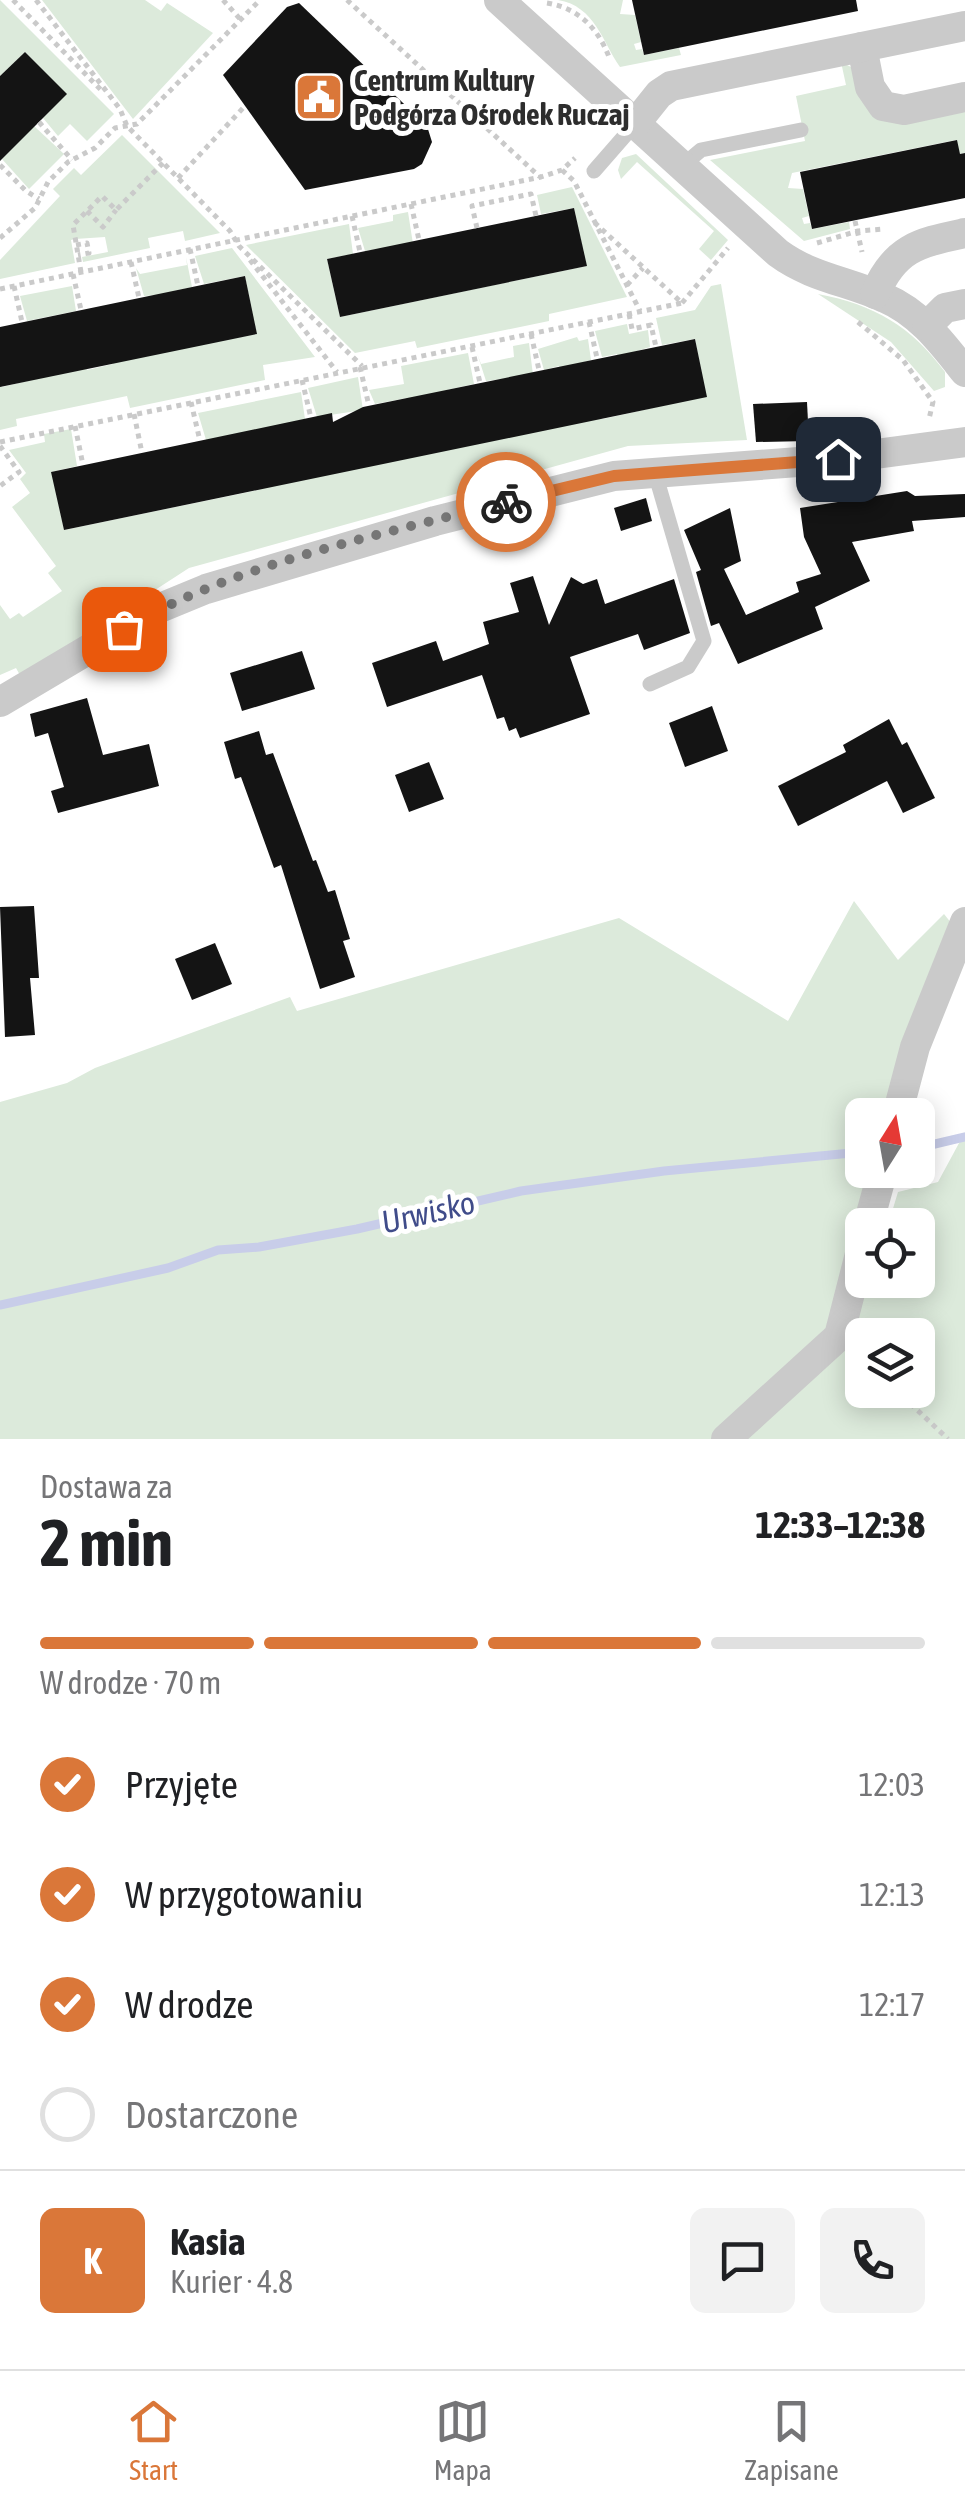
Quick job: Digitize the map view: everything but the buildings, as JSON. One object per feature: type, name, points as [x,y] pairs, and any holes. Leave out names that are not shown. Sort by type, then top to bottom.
[{"type":"street","points":[[502,1],[793,264],[820,278],[894,302],[927,326],[965,372]]},
{"type":"street","points":[[635,124],[659,94],[671,86],[965,26]]},
{"type":"street","points":[[862,47],[870,87],[882,106],[904,110],[965,98]]},
{"type":"street","points":[[875,294],[882,276],[908,248],[965,233]]},
{"type":"street","points":[[927,326],[945,308],[965,304]]},
{"type":"street","points":[[0,702],[155,610],[206,589],[534,495],[614,476],[838,459],[965,442]]},
{"type":"street","points":[[902,1098],[915,1047],[965,922]]},
{"type":"street","points":[[726,1439],[839,1336],[849,1298]]},
{"type":"lane","points":[[594,171],[635,124]]},
{"type":"lane","points":[[682,166],[702,150],[800,130]]},
{"type":"lane","points":[[650,684],[688,667],[702,650],[704,632],[655,473]]},
{"type":"path","points":[[13,0],[120,108]]},
{"type":"path","points":[[36,0],[120,108],[127,126],[235,239],[337,372]]},
{"type":"path","points":[[0,289],[541,177],[346,0]]},
{"type":"path","points":[[226,1],[242,20]]},
{"type":"path","points":[[0,238],[11,231],[39,199],[48,182],[72,160],[95,148],[115,128],[138,124],[242,20],[256,1]]},
{"type":"path","points":[[178,178],[244,107]]},
{"type":"path","points":[[39,122],[72,160]]},
{"type":"path","points":[[87,210],[103,227],[163,163]]},
{"type":"path","points":[[0,165],[26,192],[39,199]]},
{"type":"path","points":[[562,170],[574,181],[640,312]]},
{"type":"path","points":[[498,186],[500,200]]},
{"type":"path","points":[[477,228],[472,206],[500,200],[531,194],[536,216]]},
{"type":"path","points":[[81,310],[73,225],[102,196],[116,210]]},
{"type":"path","points":[[411,204],[419,240]]},
{"type":"path","points":[[352,215],[360,252]]},
{"type":"path","points":[[854,221],[864,259]]},
{"type":"path","points":[[595,222],[682,304]]},
{"type":"path","points":[[76,245],[87,243],[89,253],[78,255]]},
{"type":"path","points":[[240,246],[362,367],[368,406]]},
{"type":"path","points":[[190,249],[198,286]]},
{"type":"path","points":[[0,486],[19,472],[0,444],[682,304],[726,252]]},
{"type":"path","points":[[131,261],[139,298]]},
{"type":"path","points":[[627,286],[644,268]]},
{"type":"path","points":[[14,286],[22,322]]},
{"type":"path","points":[[629,314],[632,329],[651,326],[656,346]]},
{"type":"path","points":[[589,322],[597,358]]},
{"type":"path","points":[[531,333],[538,370]]},
{"type":"path","points":[[471,346],[480,383]]},
{"type":"path","points":[[302,380],[311,418]]},
{"type":"path","points":[[192,402],[200,441]]},
{"type":"path","points":[[134,414],[142,453]]},
{"type":"path","points":[[75,426],[83,465]]},
{"type":"path","points":[[915,1408],[948,1439]]},
{"type":"green space","points":[[0,0],[114,114],[87,141],[70,124],[58,136],[43,118],[66,94],[25,52],[0,76]]},
{"type":"green space","points":[[42,0],[145,0],[161,11],[167,3],[213,33],[133,119]]},
{"type":"green space","points":[[558,0],[623,0],[620,14],[635,15],[641,42],[634,44],[636,50],[642,49],[644,55],[679,48],[681,55],[620,67],[589,18],[571,4]]},
{"type":"green space","points":[[841,62],[853,68],[859,92],[965,108],[965,153],[960,154],[956,140],[792,173],[788,188],[803,189],[809,216],[802,218],[804,224],[810,223],[812,229],[849,222],[850,229],[804,241],[710,160],[805,141],[796,96],[846,85]]},
{"type":"green space","points":[[34,126],[64,154],[29,189],[2,159]]},
{"type":"green space","points":[[122,135],[220,233],[185,241],[183,231],[148,238],[150,248],[83,262],[82,257],[108,252],[105,237],[75,239],[71,240],[75,263],[0,279],[0,260],[60,196],[53,189],[74,168],[81,175]]},
{"type":"green space","points":[[636,154],[728,240],[711,260],[699,249],[714,231],[637,162],[621,179],[618,170],[622,158]]},
{"type":"green space","points":[[572,187],[627,297],[549,314],[549,321],[417,348],[415,341],[355,353],[246,245],[349,224],[353,254],[327,259],[340,317],[586,266],[574,208],[541,214],[537,195]]},
{"type":"green space","points":[[408,212],[413,244],[365,251],[358,228],[393,221],[393,215]]},
{"type":"green space","points":[[232,248],[315,357],[263,365],[265,380],[130,408],[127,396],[16,419],[17,426],[0,430],[0,379],[2,387],[256,334],[245,276],[204,284],[195,256]]},
{"type":"green space","points":[[186,257],[192,287],[174,294],[144,296],[136,268],[140,274],[187,265]]},
{"type":"green space","points":[[721,284],[747,440],[628,446],[189,568],[21,677],[16,668],[0,675],[0,605],[10,619],[19,613],[23,617],[62,591],[48,573],[56,566],[12,507],[30,493],[20,479],[26,473],[9,450],[45,442],[44,434],[71,429],[77,466],[52,472],[64,530],[258,490],[246,432],[206,440],[198,413],[301,392],[305,419],[299,481],[407,398],[375,404],[369,390],[404,384],[401,366],[468,353],[474,384],[447,390],[603,419],[706,396],[695,339],[662,345],[656,318],[695,310],[711,286]]},
{"type":"green space","points":[[72,286],[76,311],[27,321],[20,296]]},
{"type":"green space","points":[[818,294],[874,311],[905,330],[945,372],[945,387],[934,391],[891,342]]},
{"type":"green space","points":[[627,324],[629,334],[648,330],[650,347],[618,357],[602,357],[595,331]]},
{"type":"green space","points":[[577,337],[579,341],[588,339],[591,360],[544,370],[538,349]]},
{"type":"green space","points":[[529,343],[533,375],[486,381],[477,353],[481,364],[514,357],[513,346]]},
{"type":"green space","points":[[358,377],[363,410],[317,417],[308,388]]},
{"type":"green space","points":[[854,901],[898,960],[944,914],[952,924],[898,1098],[845,1098],[845,1188],[869,1188],[863,1208],[845,1208],[845,1298],[935,1298],[935,1208],[893,1208],[898,1192],[935,1188],[965,1132],[965,1439],[0,1439],[0,1102],[67,1083],[95,1068],[290,997],[297,1011],[619,918],[788,1021]]},
{"type":"waterway","name":"Urwisko","points":[[935,1144],[965,1137]]},
{"type":"waterway","name":"Urwisko","points":[[0,1305],[168,1268],[218,1250],[259,1247],[357,1229],[521,1191],[664,1171],[845,1154]]},
{"type":"way so far","points":[[124,629],[155,610],[206,589],[506,502]]},
{"type":"place","name":"Centrum Kultury Podgórza Ośrodek Ruczaj","points":[[319,97]]},
{"type":"route","points":[[506,502],[614,476],[838,459]]}]
